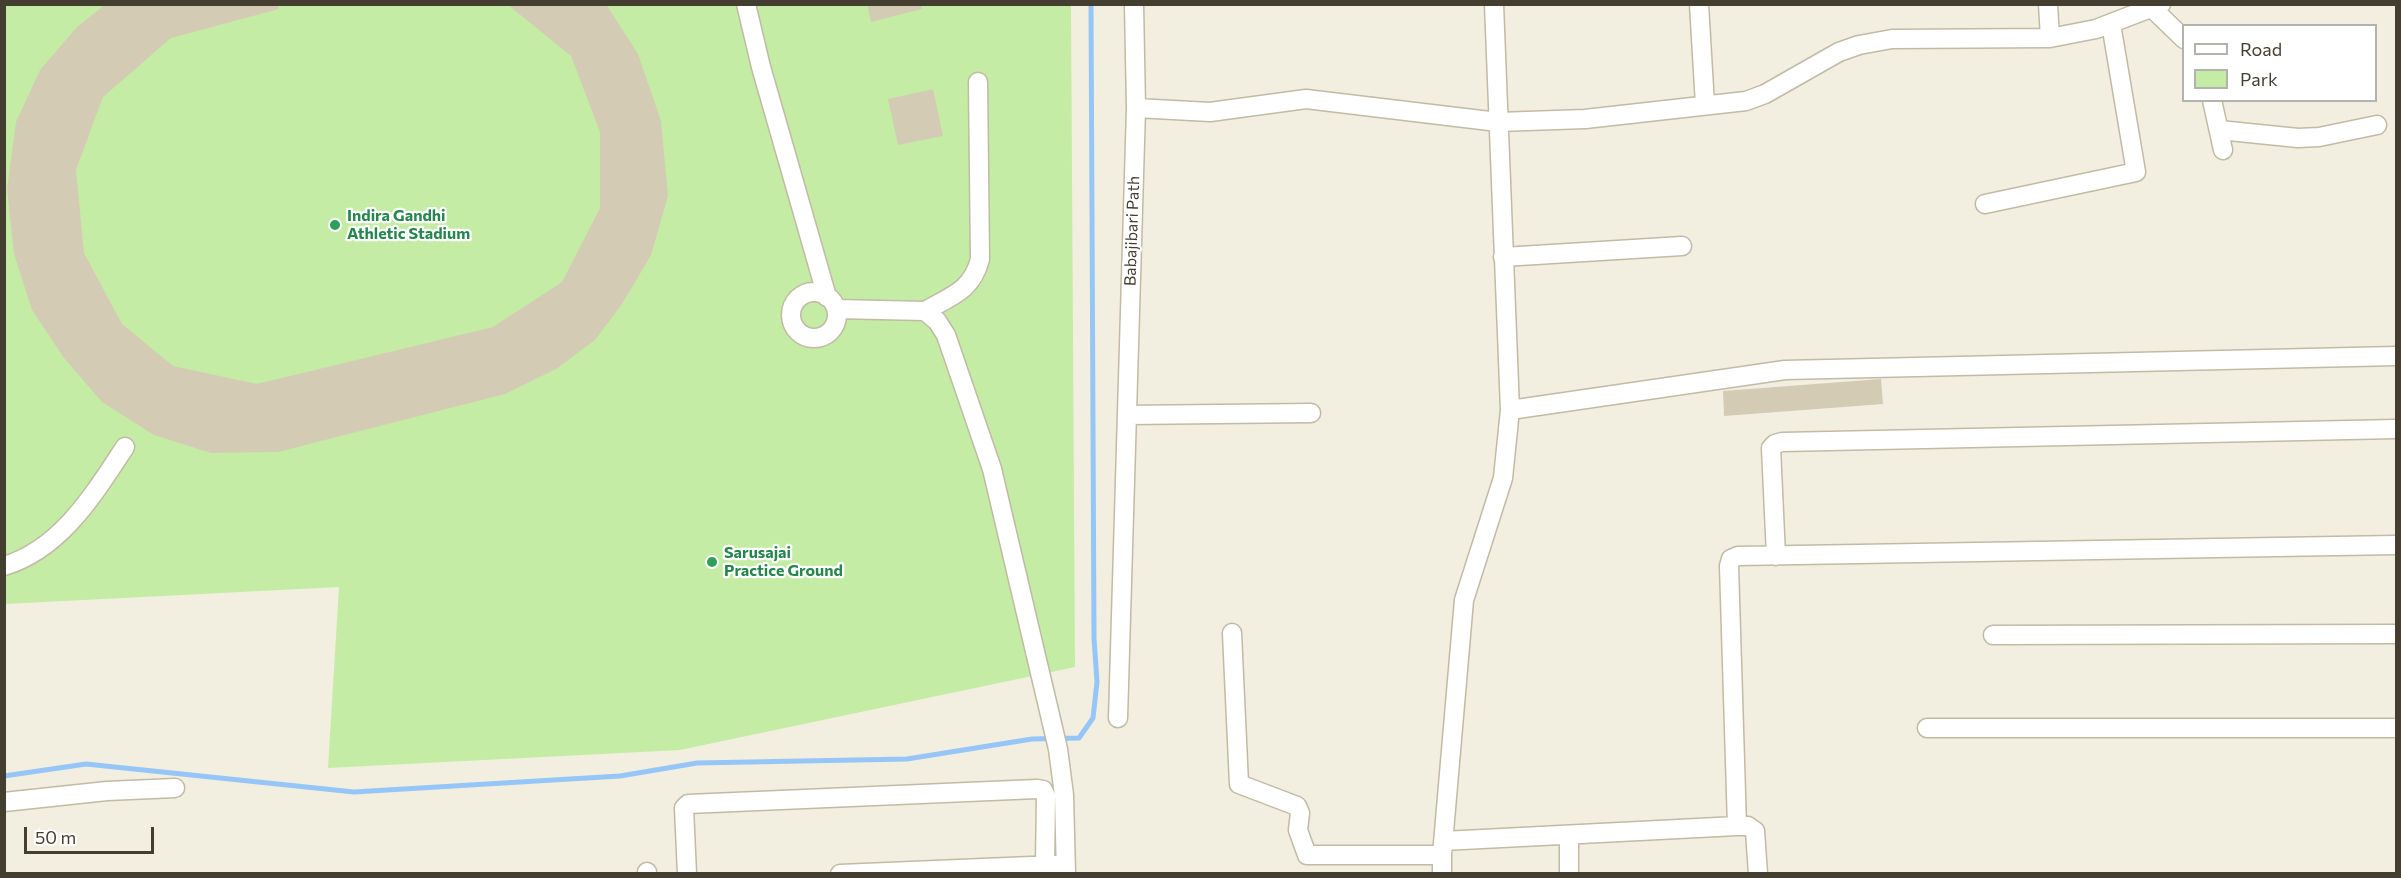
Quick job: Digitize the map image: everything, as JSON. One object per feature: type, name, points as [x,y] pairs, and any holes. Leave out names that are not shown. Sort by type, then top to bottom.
[{"type":"street","points":[[746,4],[761,67],[831,303],[925,311],[967,287],[976,275],[980,259],[978,82]]},
{"type":"street","name":"Babajibari Path","points":[[1118,718],[1136,108],[1134,4]]},
{"type":"street","points":[[1442,873],[1442,848],[1464,600],[1503,478],[1510,410],[1494,4]]},
{"type":"street","points":[[1699,4],[1705,105]]},
{"type":"street","points":[[2048,4],[2050,38]]},
{"type":"street","points":[[1136,108],[1210,112],[1306,99],[1498,122],[1585,119],[1746,100],[1765,94],[1839,52],[1877,41],[2050,38],[2096,29],[2157,7],[2182,37]]},
{"type":"street","points":[[1985,204],[2136,172],[2111,24]]},
{"type":"street","points":[[2212,102],[2223,150]]},
{"type":"street","points":[[2219,130],[2298,138],[2319,137],[2377,125]]},
{"type":"street","points":[[1503,257],[1682,246]]},
{"type":"street","points":[[840,873],[1045,865],[1066,869],[1064,795],[1058,749],[992,469],[946,335],[937,321],[925,311]]},
{"type":"street","points":[[1510,410],[1785,370],[2397,356]]},
{"type":"street","points":[[1127,415],[1311,413]]},
{"type":"street","points":[[1776,556],[1772,448],[1775,444],[1782,442],[2397,429]]},
{"type":"street","points":[[4,566],[21,561],[57,536],[90,502],[125,447]]},
{"type":"street","points":[[1737,826],[1729,566],[1731,560],[1738,556],[2397,545]]},
{"type":"street","points":[[1232,633],[1239,784],[1298,806],[1300,813],[1298,830],[1306,855],[1442,848],[1569,835],[1748,826],[1755,831],[1758,873]]},
{"type":"street","points":[[1992,635],[2397,634]]},
{"type":"street","points":[[1928,728],[2397,728]]},
{"type":"street","points":[[4,802],[108,791],[175,788]]},
{"type":"street","points":[[687,873],[684,808],[688,804],[1037,789],[1043,790],[1046,796],[1045,865]]},
{"type":"street","points":[[1569,835],[1569,873]]},
{"type":"green space","points":[[5,5],[1071,5],[1075,667],[680,750],[328,768],[339,587],[5,604]]},
{"type":"building","points":[[106,4],[278,4],[279,9],[171,38],[103,97],[76,170],[84,253],[122,324],[173,366],[257,384],[493,327],[562,282],[600,208],[600,132],[571,56],[507,4],[606,4],[638,54],[661,121],[668,196],[651,255],[622,304],[595,340],[556,369],[505,394],[278,452],[211,453],[154,435],[102,402],[64,358],[32,310],[14,254],[7,189],[16,122],[40,70],[77,27]]},
{"type":"building","points":[[867,4],[921,4],[922,9],[871,22]]},
{"type":"building","points":[[933,89],[943,136],[898,145],[888,99]]},
{"type":"building","points":[[1881,379],[1883,404],[1724,416],[1723,391]]},
{"type":"waterway","points":[[4,776],[86,764],[354,792],[620,776],[697,763],[907,759],[1032,739],[1079,738],[1093,718],[1097,682],[1094,638],[1091,4]]},
{"type":"place","name":"Indira Gandhi Athletic Stadium","points":[[335,225]]},
{"type":"place","name":"Sarusajai Practice Ground","points":[[712,562]]}]
